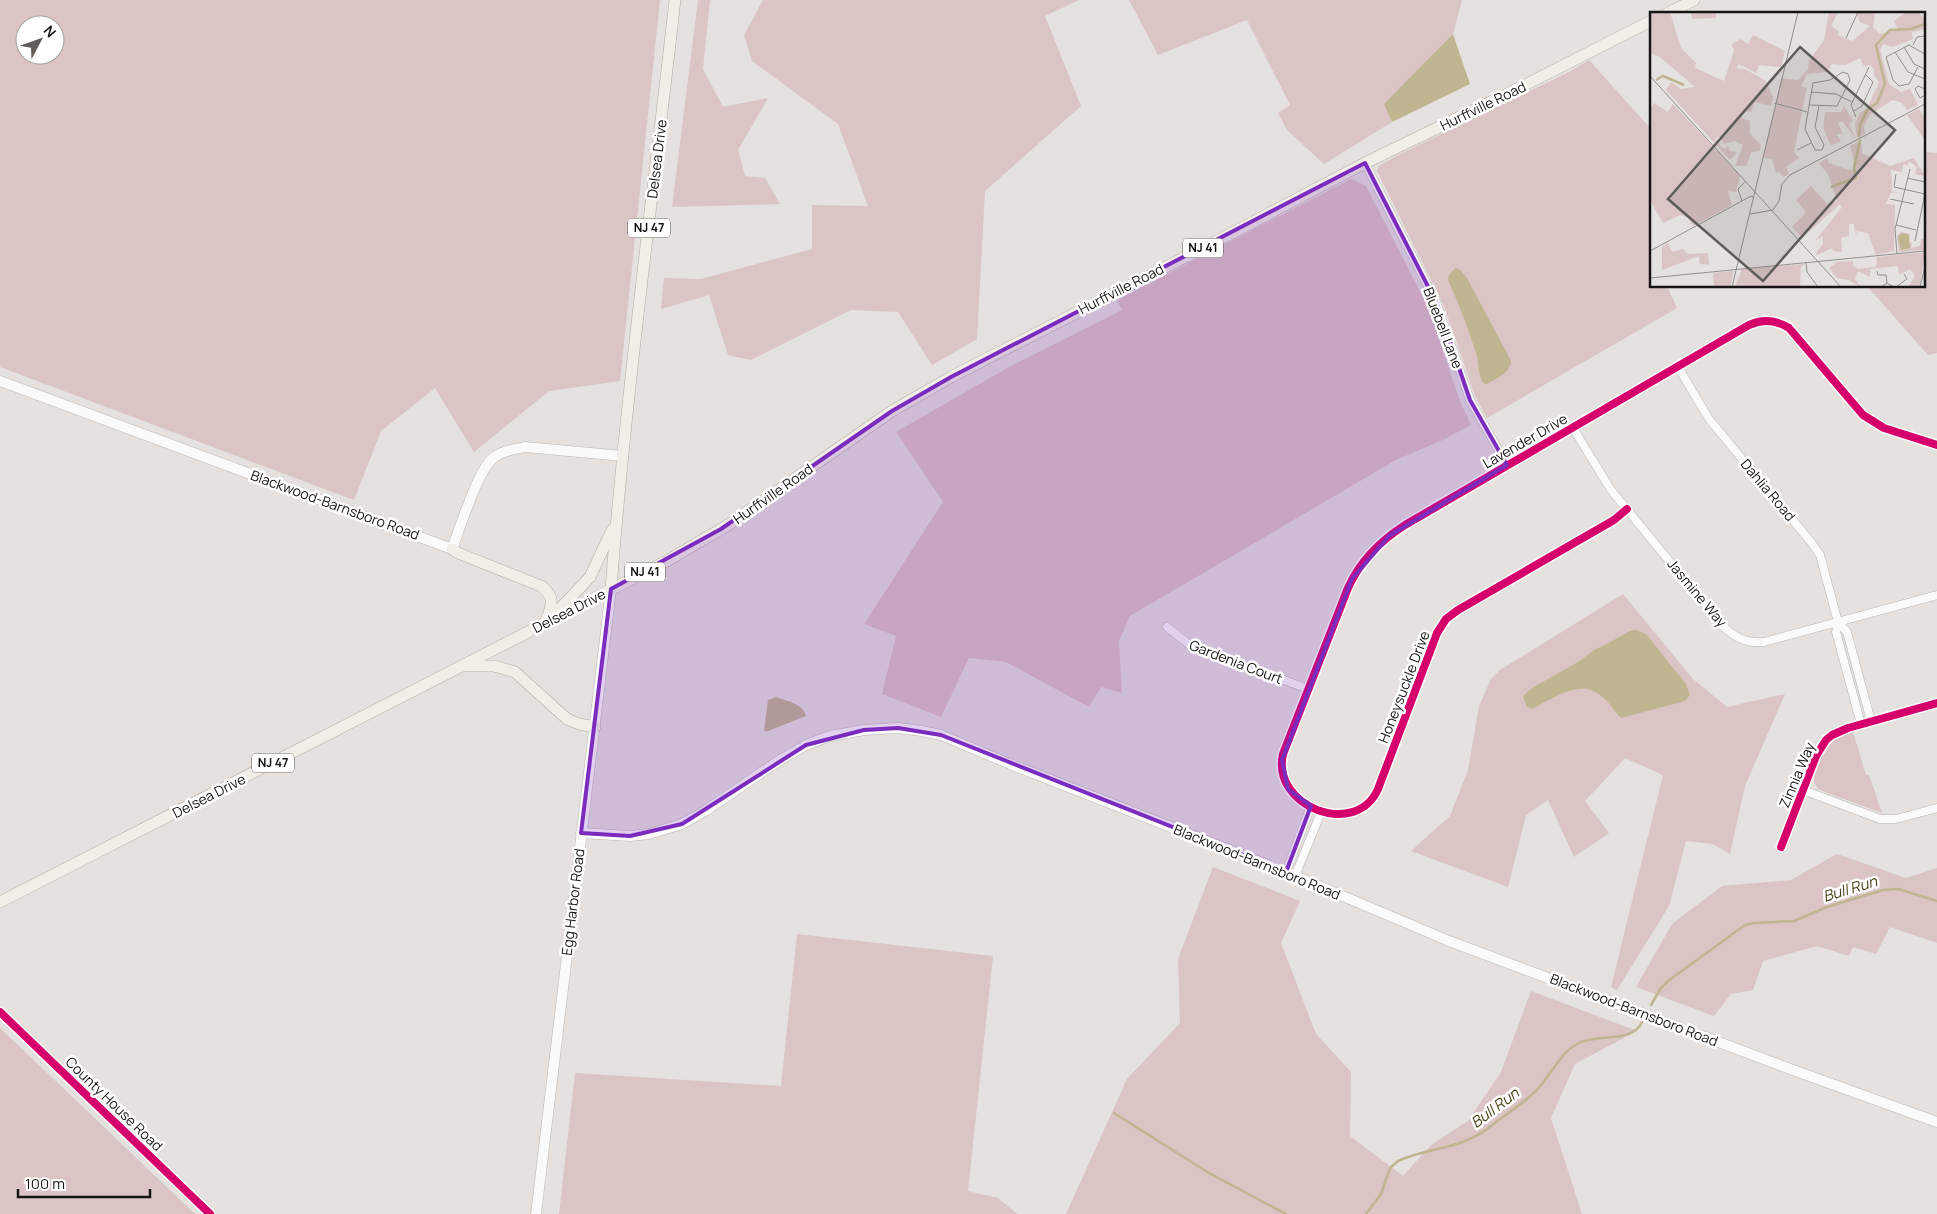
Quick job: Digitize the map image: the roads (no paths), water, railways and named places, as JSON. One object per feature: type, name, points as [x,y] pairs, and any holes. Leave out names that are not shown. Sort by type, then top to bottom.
[{"type":"main road","name":"Delsea Drive","points":[[0,902],[611,589],[623,456],[675,0]]},
{"type":"main road","points":[[1670,12],[1694,0]]},
{"type":"main road","name":"Hurffville Road","points":[[611,589],[665,562],[721,530],[892,411],[951,377],[1365,163],[1520,88],[1650,22]]},
{"type":"main road","name":"Blackwood-Barnsboro Road","points":[[0,380],[452,549]]},
{"type":"main road","points":[[545,623],[552,599],[550,593],[542,586],[452,549],[481,475],[492,459],[509,450],[525,447],[623,456]]},
{"type":"main road","name":"NJ 47","points":[[545,623],[590,577],[616,522]]},
{"type":"main road","name":"Egg Harbor Road","points":[[536,1214],[611,589]]},
{"type":"main road","points":[[461,666],[494,666],[515,672],[567,719],[594,727]]},
{"type":"main road","name":"Blackwood-Barnsboro Road","points":[[581,833],[630,836],[650,834],[682,824],[806,745],[830,736],[864,730],[898,728],[922,731],[940,735],[1291,874],[1449,941],[1768,1061],[1937,1122]]},
{"type":"street","name":"Bluebell Lane","points":[[1365,163],[1435,301],[1470,400],[1507,465]]},
{"type":"street","name":"Lavender Drive","points":[[1322,810],[1293,794],[1285,783],[1281,771],[1283,754],[1348,588],[1358,569],[1369,554],[1405,525],[1752,324],[1767,321],[1779,323],[1789,328],[1798,336],[1864,415],[1884,428],[1937,444]]},
{"type":"street","name":"Dahlia Road","points":[[1678,366],[1709,419],[1817,550],[1838,622],[1846,632],[1871,721]]},
{"type":"street","name":"Jasmine Way","points":[[1573,428],[1605,481],[1720,623],[1736,637],[1752,642],[1764,642],[1937,595]]},
{"type":"street","name":"Honeysuckle Drive","points":[[1322,810],[1340,814],[1353,813],[1368,804],[1376,794],[1437,634],[1446,619],[1454,612],[1614,520],[1627,509]]},
{"type":"street","name":"Dahlia Road","points":[[1838,622],[1836,632],[1861,724]]},
{"type":"street","name":"Gardenia Court","points":[[1168,627],[1190,645],[1308,690]]},
{"type":"street","name":"Zinnia Way","points":[[1781,847],[1816,756],[1823,744],[1836,732],[1937,703]]},
{"type":"street","points":[[1803,790],[1886,820],[1937,808]]},
{"type":"street","points":[[1291,874],[1312,806]]},
{"type":"street","points":[[1291,874],[1322,810]]},
{"type":"street","name":"County House Road","points":[[0,1012],[210,1214]]},
{"type":"waterway","name":"Bull Run","points":[[1651,1005],[1661,988],[1668,981],[1745,925],[1794,921],[1827,907],[1883,890],[1898,889],[1937,901]]},
{"type":"waterway","name":"Bull Run","points":[[1366,1214],[1381,1194],[1390,1168],[1398,1161],[1477,1136],[1535,1092],[1560,1059],[1571,1048],[1585,1041],[1622,1036],[1637,1029],[1642,1022]]},
{"type":"waterway","name":"Bull Run","points":[[1114,1113],[1209,1173],[1286,1214]]}]
